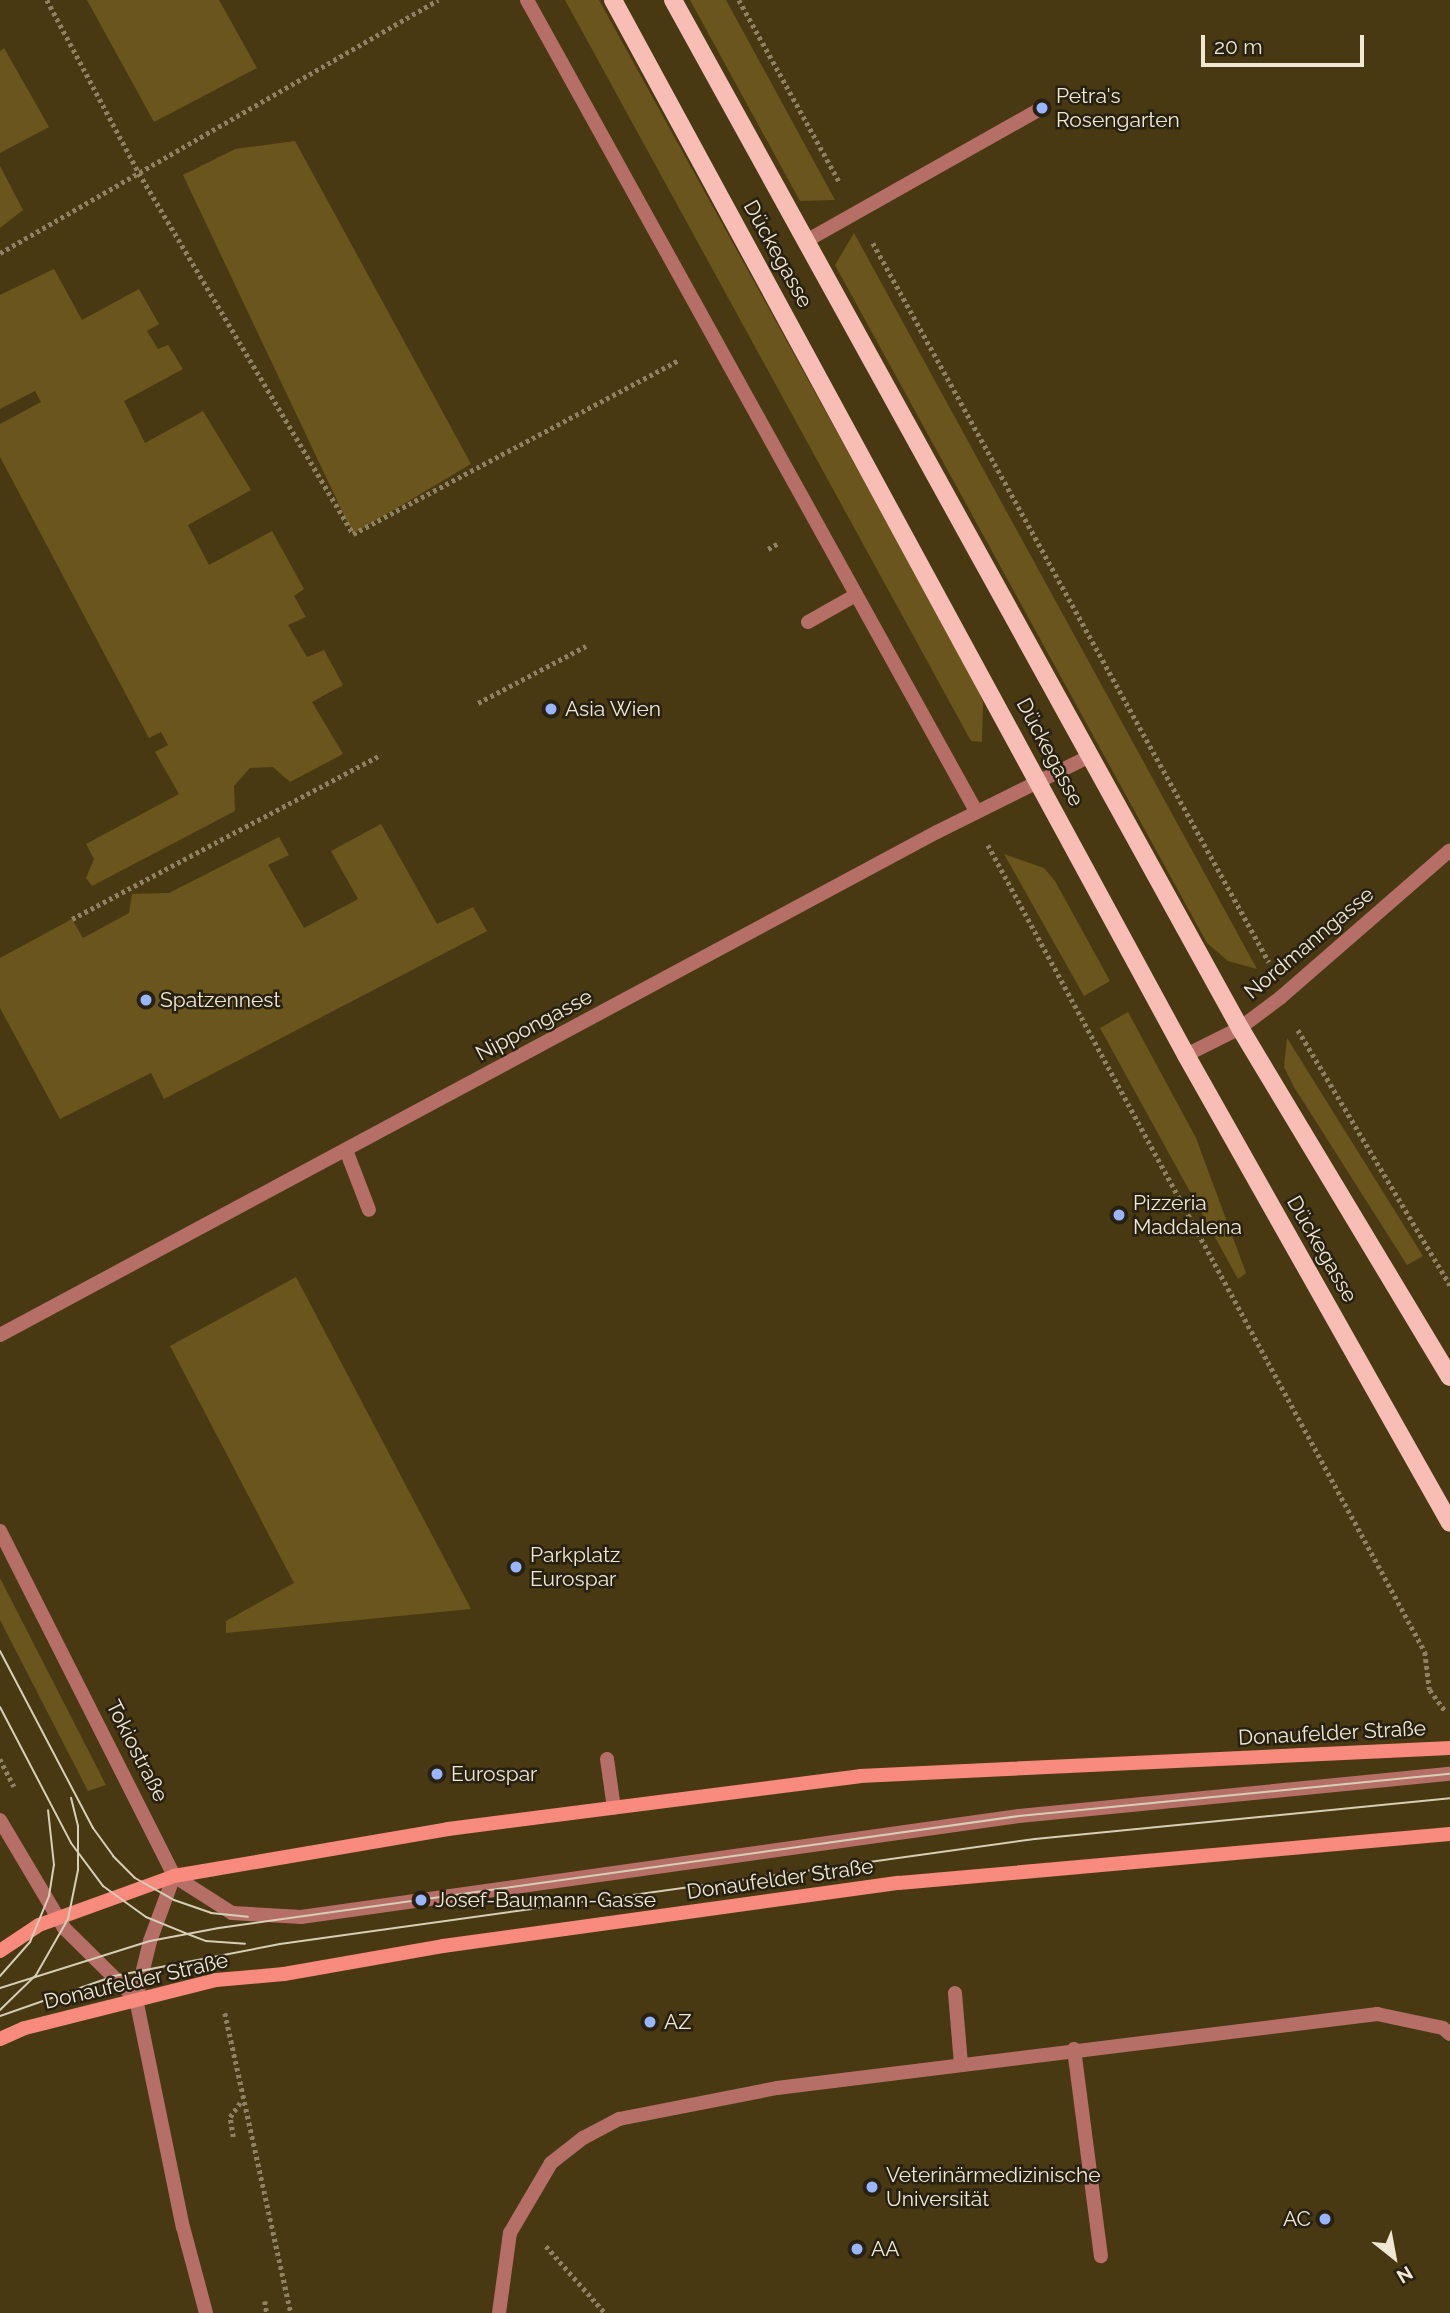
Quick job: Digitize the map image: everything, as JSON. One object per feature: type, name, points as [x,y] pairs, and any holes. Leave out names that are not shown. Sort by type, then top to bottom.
[{"type":"main road","name":"Dückegasse","points":[[613,0],[1041,783],[1186,1055],[1450,1523]]},
{"type":"main road","name":"Dückegasse","points":[[673,0],[1240,1028],[1450,1377]]},
{"type":"main road","name":"Donaufelder Straße","points":[[0,1951],[57,1918],[174,1876],[449,1829],[860,1776],[1450,1748]]},
{"type":"main road","name":"Donaufelder Straße","points":[[0,2039],[136,1999],[216,1980],[284,1974],[443,1946],[899,1884],[1450,1834]]},
{"type":"street","points":[[527,0],[976,811]]},
{"type":"street","points":[[806,241],[1042,108]]},
{"type":"street","points":[[808,622],[856,594]]},
{"type":"street","name":"Nippongasse","points":[[0,1335],[976,811],[1041,783],[1090,756]]},
{"type":"street","name":"Nordmanngasse","points":[[1186,1055],[1240,1028],[1280,998],[1450,850]]},
{"type":"street","points":[[346,1150],[369,1210]]},
{"type":"street","name":"Tokiostraße","points":[[0,1531],[174,1876]]},
{"type":"street","points":[[607,1759],[614,1808]]},
{"type":"street","name":"Donaufelder Straße","points":[[174,1876],[232,1913],[301,1917],[1019,1816],[1450,1774]]},
{"type":"street","points":[[0,1820],[57,1918],[136,1999]]},
{"type":"street","points":[[174,1876],[150,1941],[136,1999],[206,2313]]},
{"type":"street","points":[[955,1993],[961,2064]]},
{"type":"street","points":[[499,2313],[510,2233],[551,2164],[583,2138],[619,2119],[777,2088],[1074,2049],[1377,2014],[1443,2028],[1450,2034]]},
{"type":"street","points":[[1074,2049],[1101,2256]]},
{"type":"path","points":[[47,0],[139,173],[354,534],[679,360]]},
{"type":"path","points":[[0,253],[438,0]]},
{"type":"path","points":[[739,0],[1270,967]]},
{"type":"path","points":[[768,549],[779,543]]},
{"type":"path","points":[[478,703],[586,646]]},
{"type":"path","points":[[72,919],[381,755]]},
{"type":"path","points":[[992,856],[1425,1652],[1430,1690],[1447,1713]]},
{"type":"path","points":[[1294,1023],[1450,1286]]},
{"type":"path","points":[[227,2021],[291,2313]]},
{"type":"path","points":[[233,2137],[230,2117],[242,2099]]},
{"type":"path","points":[[520,2217],[605,2313]]},
{"type":"path","points":[[265,2301],[267,2313]]},
{"type":"shaded area","points":[[87,0],[219,0],[257,68],[154,122]]},
{"type":"shaded area","points":[[565,0],[599,0],[974,681],[983,702],[982,742],[971,741]]},
{"type":"shaded area","points":[[690,0],[726,0],[835,200],[800,201]]},
{"type":"shaded area","points":[[4,48],[49,127],[0,153],[0,51]]},
{"type":"shaded area","points":[[295,141],[471,464],[353,534],[183,175],[235,149]]},
{"type":"shaded area","points":[[0,166],[23,210],[0,228]]},
{"type":"shaded area","points":[[854,233],[1257,969],[1228,961],[1207,943],[835,265]]},
{"type":"shaded area","points":[[54,269],[82,320],[139,289],[159,324],[147,331],[158,349],[168,345],[183,369],[124,401],[145,443],[203,411],[251,490],[188,525],[209,565],[272,531],[304,589],[294,596],[306,617],[288,625],[307,657],[324,650],[343,685],[312,702],[343,754],[290,782],[273,767],[250,768],[234,786],[235,811],[92,886],[86,878],[94,859],[86,844],[179,794],[155,752],[168,745],[161,732],[149,738],[0,457],[0,424],[41,402],[35,391],[0,409],[0,295]]},
{"type":"shaded area","name":"Spatzennest","points":[[381,824],[437,924],[473,907],[487,931],[164,1099],[151,1073],[60,1119],[0,1008],[0,958],[72,919],[83,938],[129,913],[132,894],[169,893],[279,837],[289,855],[268,865],[304,928],[358,899],[331,851]]},
{"type":"shaded area","points":[[1004,854],[1044,868],[1055,881],[1110,981],[1084,996]]},
{"type":"shaded area","points":[[1128,1012],[1196,1138],[1246,1273],[1238,1279],[1100,1028]]},
{"type":"shaded area","points":[[1287,1038],[1423,1256],[1407,1265],[1294,1087],[1284,1067]]},
{"type":"shaded area","points":[[296,1277],[471,1609],[226,1633],[226,1621],[294,1583],[170,1346]]},
{"type":"shaded area","points":[[0,1578],[106,1785],[88,1791],[0,1620]]},
{"type":"tram line","points":[[0,1651],[93,1828],[113,1856],[135,1878],[174,1900],[211,1913],[248,1917]]},
{"type":"tram line","points":[[0,1707],[71,1843],[103,1886],[146,1917],[185,1933],[206,1941],[245,1944]]},
{"type":"tram line","points":[[0,1988],[150,1941],[219,1928],[1019,1816],[1450,1774]]},
{"type":"tram line","points":[[0,2010],[36,1975],[68,1919],[78,1870],[78,1826],[71,1798]]},
{"type":"tram line","points":[[0,2016],[114,1976],[280,1944],[1035,1839],[1450,1798]]},
{"type":"tram line","points":[[0,1976],[30,1942],[49,1896],[54,1865],[48,1810]]},
{"type":"place","name":"Petra's Rosengarten","points":[[1042,108]]},
{"type":"place","name":"Asia Wien","points":[[551,709]]},
{"type":"place","name":"Spatzennest","points":[[146,1000]]},
{"type":"place","name":"Pizzeria Maddalena","points":[[1119,1215]]},
{"type":"place","name":"Parkplatz Eurospar","points":[[516,1567]]},
{"type":"place","name":"Eurospar","points":[[437,1774]]},
{"type":"place","name":"Josef-Baumann-Gasse","points":[[421,1900]]},
{"type":"place","name":"AZ","points":[[650,2022]]},
{"type":"place","name":"Veterinärmedizinische Universität","points":[[872,2187]]},
{"type":"place","name":"AC","points":[[1325,2219]]},
{"type":"place","name":"AA","points":[[857,2249]]}]
